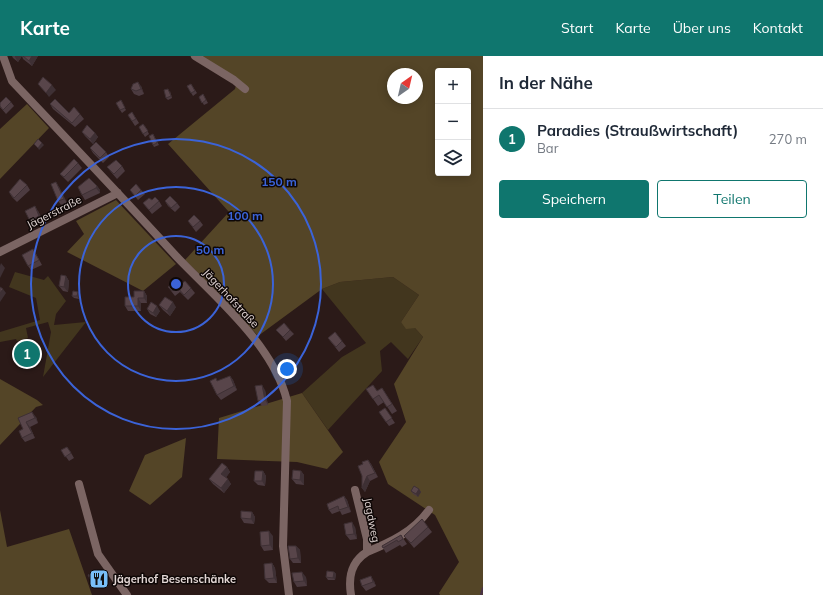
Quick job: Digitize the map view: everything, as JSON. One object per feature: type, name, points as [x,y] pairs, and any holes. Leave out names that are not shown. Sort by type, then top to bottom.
[{"type":"street","name":"Jägerhofstraße","points":[[3,56],[12,81],[240,321],[258,344],[285,390],[287,401],[282,546],[289,595]]},
{"type":"street","points":[[195,56],[234,80],[245,89]]},
{"type":"street","name":"Jägerstraße","points":[[0,252],[118,193]]},
{"type":"street","points":[[78,484],[98,554],[127,595]]},
{"type":"street","name":"Jagdweg","points":[[351,595],[350,576],[354,564],[360,556],[367,552],[367,539],[355,490]]},
{"type":"street","points":[[367,552],[393,541],[408,531],[422,519],[429,510]]},
{"type":"shaded area","points":[[190,56],[483,56],[483,595],[440,595],[439,593],[459,562],[435,515],[388,484],[379,462],[406,422],[394,384],[423,337],[415,328],[406,329],[401,322],[419,295],[393,277],[340,282],[322,289],[258,336],[219,293],[185,260],[229,212],[168,144],[235,89],[236,85]]},
{"type":"shaded area","points":[[27,104],[49,128],[0,179],[0,129]]},
{"type":"shaded area","points":[[116,200],[176,264],[143,291],[67,252],[84,234],[76,221]]},
{"type":"shaded area","points":[[15,272],[44,280],[48,276],[66,301],[56,314],[54,325],[86,322],[43,377],[51,332],[48,322],[26,328],[28,338],[17,341],[16,339],[0,342],[0,332],[40,320],[36,298],[9,287]]},
{"type":"shaded area","points":[[393,277],[419,295],[401,322],[415,328],[423,337],[408,359],[391,342],[380,351],[382,371],[328,430],[302,393],[342,357],[366,343],[322,289],[340,282]]},
{"type":"shaded area","points":[[0,379],[43,405],[36,407],[0,445]]},
{"type":"shaded area","points":[[302,393],[343,452],[327,469],[297,462],[217,459],[219,418]]},
{"type":"shaded area","points":[[186,438],[182,477],[150,505],[129,491],[145,455]]},
{"type":"shaded area","points":[[0,510],[7,547],[69,529],[92,595],[0,595]]},
{"type":"building","points":[[23,56],[32,56],[29,61]]},
{"type":"building","points":[[43,77],[52,85],[46,93],[38,84]]},
{"type":"building","points":[[138,82],[141,89],[136,91],[131,89],[133,84]]},
{"type":"building","points":[[191,84],[195,91],[191,93],[187,86]]},
{"type":"building","points":[[168,89],[171,96],[166,98],[164,90]]},
{"type":"building","points":[[203,94],[206,100],[202,103],[199,97]]},
{"type":"building","points":[[6,97],[11,102],[3,110],[0,103]]},
{"type":"building","points":[[55,99],[69,113],[74,107],[80,114],[72,123],[50,104]]},
{"type":"building","points":[[121,100],[125,108],[120,110],[116,103]]},
{"type":"building","points":[[132,112],[136,119],[132,121],[128,115]]},
{"type":"building","points":[[143,124],[148,131],[143,134],[139,127]]},
{"type":"building","points":[[87,125],[95,133],[90,139],[82,132]]},
{"type":"building","points":[[153,134],[157,143],[153,145],[149,136]]},
{"type":"building","points":[[38,139],[42,143],[38,148],[34,144]]},
{"type":"building","points":[[96,142],[106,152],[100,158],[90,148]]},
{"type":"building","points":[[74,159],[78,163],[64,177],[60,174]]},
{"type":"building","points":[[116,160],[122,166],[114,174],[107,167]]},
{"type":"building","points":[[89,178],[97,186],[96,188],[82,195],[78,187]]},
{"type":"building","points":[[20,179],[27,185],[14,198],[9,192]]},
{"type":"building","points":[[56,182],[64,199],[58,201],[51,184]]},
{"type":"building","points":[[136,184],[141,190],[135,196],[130,190]]},
{"type":"building","points":[[170,196],[177,203],[171,208],[165,201]]},
{"type":"building","points":[[155,197],[159,201],[149,210],[143,203],[149,198],[152,200]]},
{"type":"building","points":[[35,206],[39,216],[30,221],[25,211]]},
{"type":"building","points":[[194,215],[200,221],[193,227],[188,221]]},
{"type":"building","points":[[33,249],[39,260],[28,266],[22,255]]},
{"type":"building","points":[[61,275],[66,276],[64,287],[59,286]]},
{"type":"building","points":[[177,279],[181,284],[185,281],[191,288],[184,295],[177,287],[172,291],[168,287]]},
{"type":"building","points":[[73,291],[78,292],[77,296],[72,296]]},
{"type":"building","points":[[134,291],[144,291],[144,298],[138,298],[138,306],[125,306],[125,297],[134,297]]},
{"type":"building","points":[[165,297],[173,302],[167,311],[159,305]]},
{"type":"building","points":[[151,302],[157,306],[153,313],[147,309]]},
{"type":"building","points":[[284,323],[290,330],[283,337],[276,330]]},
{"type":"building","points":[[335,332],[342,341],[336,347],[328,338]]},
{"type":"building","points":[[23,344],[28,349],[24,354],[19,349]]},
{"type":"building","points":[[230,376],[234,386],[217,395],[210,381],[216,378],[217,381]]},
{"type":"building","points":[[262,385],[265,400],[258,401],[255,386]]},
{"type":"building","points":[[373,385],[377,391],[382,388],[392,404],[387,407],[379,395],[373,399],[366,389]]},
{"type":"building","points":[[385,408],[392,418],[386,422],[379,412]]},
{"type":"building","points":[[32,412],[35,418],[26,422],[32,433],[22,438],[19,431],[23,429],[18,418]]},
{"type":"building","points":[[67,447],[71,453],[65,457],[61,450]]},
{"type":"building","points":[[368,460],[375,473],[367,476],[362,488],[362,476],[358,466],[363,464],[362,462]]},
{"type":"building","points":[[222,463],[227,467],[221,474],[228,479],[221,488],[209,479]]},
{"type":"building","points":[[293,470],[301,471],[300,480],[292,479]]},
{"type":"building","points":[[255,471],[263,471],[262,481],[254,481]]},
{"type":"building","points":[[414,486],[419,489],[416,494],[411,491]]},
{"type":"building","points":[[344,496],[348,507],[339,510],[338,506],[329,510],[327,504]]},
{"type":"building","points":[[241,511],[252,512],[251,519],[241,518]]},
{"type":"building","points":[[422,519],[428,527],[411,543],[404,536]]},
{"type":"building","points":[[352,522],[354,534],[346,535],[344,524]]},
{"type":"building","points":[[269,531],[270,545],[261,546],[260,532]]},
{"type":"building","points":[[401,535],[403,539],[398,542],[397,540],[383,548],[382,546]]},
{"type":"building","points":[[288,546],[296,546],[298,558],[290,559]]},
{"type":"building","points":[[272,563],[274,578],[265,579],[264,564]]},
{"type":"building","points":[[97,570],[100,576],[91,581],[88,575]]},
{"type":"building","points":[[327,571],[334,572],[333,578],[326,577]]},
{"type":"building","points":[[302,572],[304,581],[294,582],[292,573]]},
{"type":"building","points":[[371,576],[373,582],[362,586],[360,580]]},
{"type":"waterway","points":[[481,595],[483,588]]},
{"type":"place","name":"Paradies (Straußwirtschaft)","points":[[27,354]]},
{"type":"place","name":"Jägerhof Besenschänke","points":[[99,579]]}]
